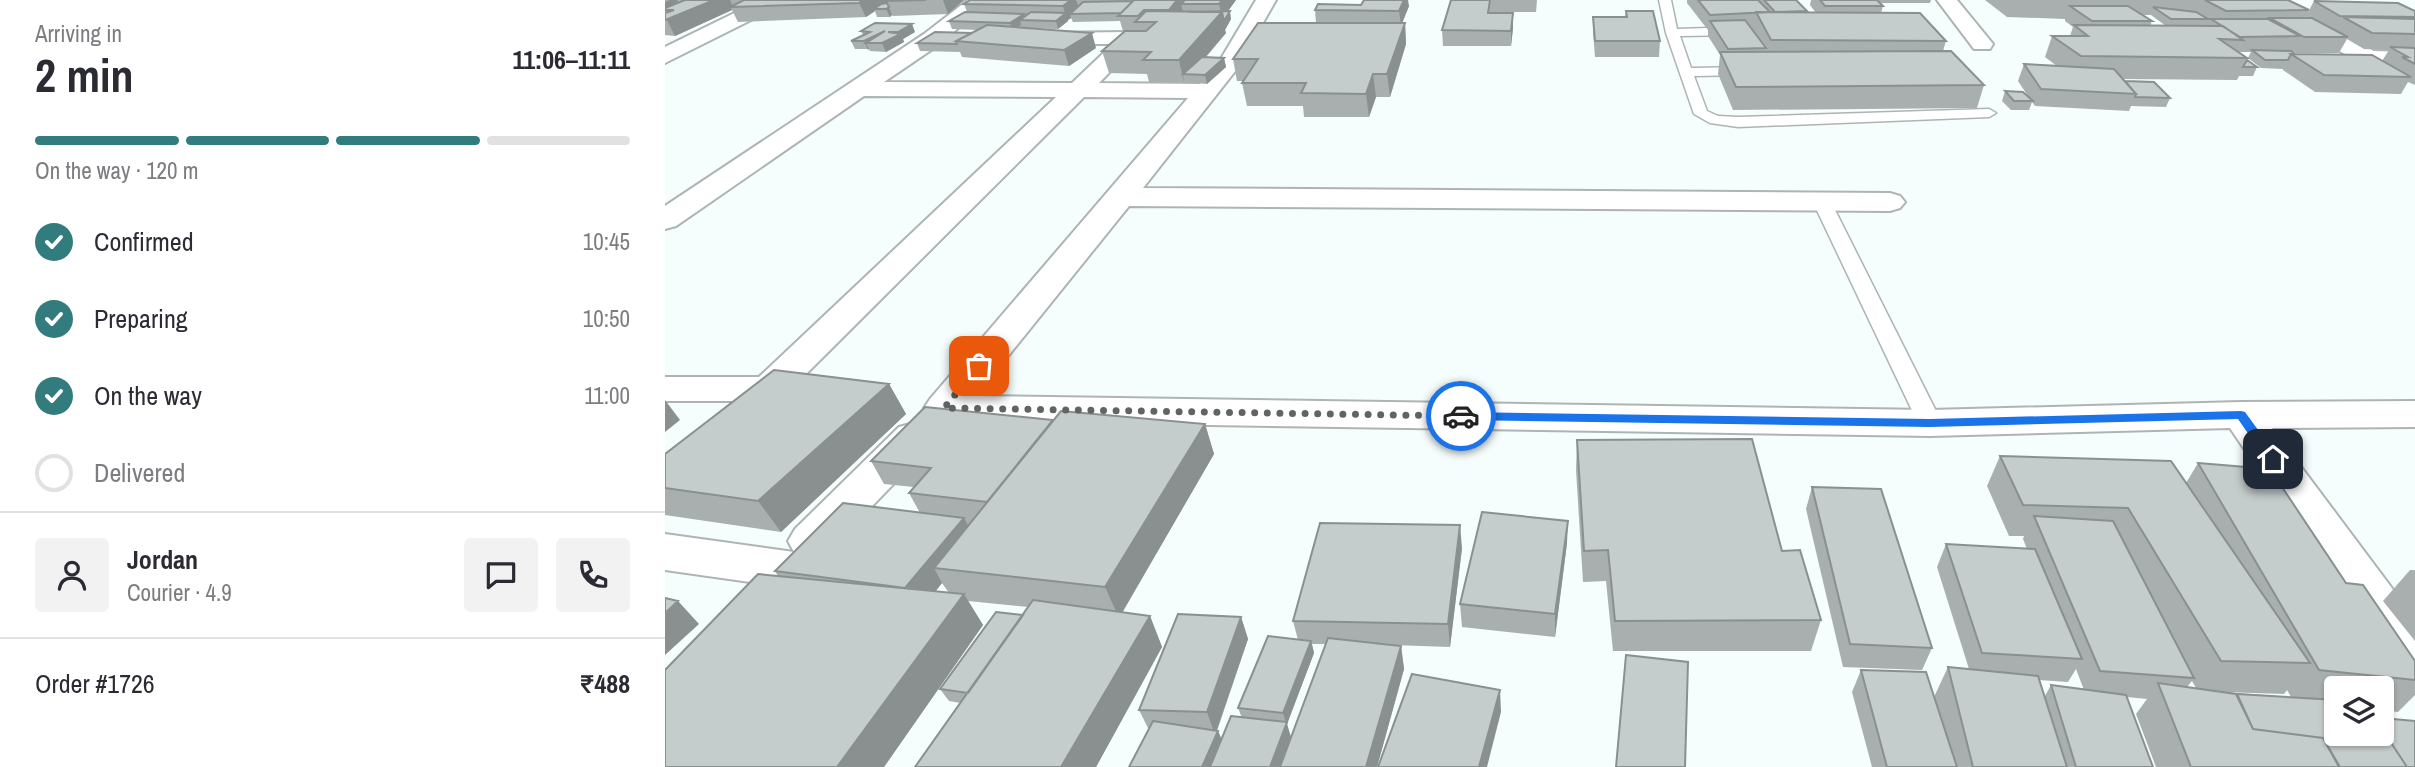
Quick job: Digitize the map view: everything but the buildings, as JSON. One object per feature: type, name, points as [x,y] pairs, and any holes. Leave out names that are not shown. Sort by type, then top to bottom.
[{"type":"street","points":[[665,56],[776,0]]},
{"type":"street","points":[[665,219],[932,39],[980,0]]},
{"type":"street","points":[[748,607],[944,408],[1228,65],[1266,0]]},
{"type":"street","points":[[1947,0],[1982,44]]},
{"type":"street","points":[[2258,0],[2370,58]]},
{"type":"street","points":[[729,425],[772,389],[1132,38],[1012,39]]},
{"type":"street","points":[[932,39],[972,39]]},
{"type":"street","points":[[2318,58],[2415,59]]},
{"type":"street","points":[[858,89],[1206,91]]},
{"type":"street","points":[[1121,197],[1891,202]]},
{"type":"street","points":[[665,389],[772,389]]},
{"type":"street","points":[[944,408],[1930,423],[2241,415],[2415,414]]},
{"type":"street","points":[[2241,415],[2415,659]]},
{"type":"street","points":[[665,552],[786,568]]},
{"type":"lane","points":[[1665,0],[1672,33],[1702,114],[1715,120],[1738,122],[1989,113]]},
{"type":"lane","points":[[1672,33],[1753,31]]},
{"type":"lane","points":[[1685,72],[1767,71]]},
{"type":"lane","points":[[1822,202],[1930,423]]},
{"type":"way so far","points":[[979,366],[944,408],[1461,416]]},
{"type":"route","points":[[1461,416],[1930,423],[2241,415],[2273,459]]}]
